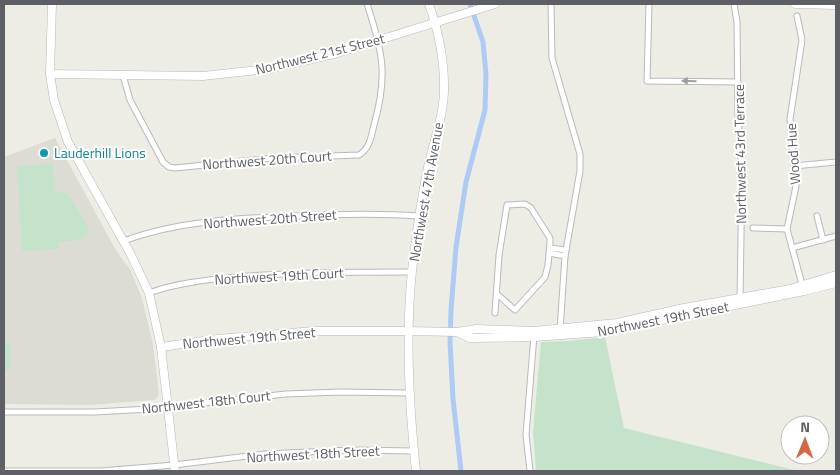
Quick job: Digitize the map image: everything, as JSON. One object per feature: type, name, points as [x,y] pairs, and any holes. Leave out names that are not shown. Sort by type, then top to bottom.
[{"type":"street","points":[[52,4],[50,74],[54,100],[63,131],[149,293],[161,347],[175,468]]},
{"type":"street","points":[[367,4],[379,41]]},
{"type":"street","name":"Northwest 47th Avenue","points":[[416,471],[409,392],[408,331],[412,272],[419,216],[428,167],[442,110],[445,86],[442,54],[436,23],[429,4]]},
{"type":"street","name":"Northwest 21st Street","points":[[50,74],[203,76],[249,72],[295,64],[379,41],[494,4]]},
{"type":"street","points":[[551,4],[552,58],[580,154],[580,170],[565,253],[560,332]]},
{"type":"street","points":[[649,4],[647,81],[738,82]]},
{"type":"street","name":"Northwest 43rd Terrace","points":[[734,4],[737,22],[738,116],[742,171],[741,301]]},
{"type":"street","points":[[795,4],[836,5]]},
{"type":"street","name":"Wood Hue","points":[[797,16],[802,40],[791,111],[796,186],[787,229],[803,288]]},
{"type":"street","name":"Northwest 20th Court","points":[[124,75],[134,107],[163,162],[169,166],[175,168],[273,158],[359,155],[365,152],[368,147],[381,100],[383,77],[379,41]]},
{"type":"street","points":[[794,166],[836,162]]},
{"type":"street","points":[[495,313],[499,255],[507,205],[525,204],[531,208],[550,238],[548,265],[544,276],[515,310],[497,294]]},
{"type":"street","name":"Northwest 20th Street","points":[[123,241],[152,230],[167,227],[231,220],[350,214],[419,216]]},
{"type":"street","points":[[817,216],[823,240]]},
{"type":"street","points":[[753,228],[787,229]]},
{"type":"street","points":[[792,248],[836,236]]},
{"type":"street","points":[[550,251],[565,253]]},
{"type":"street","name":"Northwest 19th Court","points":[[149,293],[168,286],[275,274],[412,272]]},
{"type":"street","name":"Northwest 19th Street","points":[[803,288],[836,275]]},
{"type":"street","name":"Northwest 19th Street","points":[[161,347],[217,339],[314,332],[458,332],[476,329],[534,334],[560,332],[618,326],[684,308],[741,301],[836,283]]},
{"type":"street","points":[[530,471],[526,435],[534,334]]},
{"type":"street","name":"Northwest 18th Court","points":[[4,412],[95,412],[167,407],[286,394],[409,392]]},
{"type":"street","name":"Northwest 18th Street","points":[[4,471],[101,471],[175,468],[265,454],[350,450],[414,451]]},
{"type":"shaded area","points":[[55,138],[113,245],[130,269],[142,298],[153,344],[159,395],[155,400],[90,405],[4,404],[4,157]]},
{"type":"green space","points":[[53,164],[55,193],[59,191],[69,195],[89,228],[86,236],[80,240],[59,242],[59,249],[22,251],[17,166]]},
{"type":"green space","points":[[605,337],[624,428],[799,471],[536,471],[533,431],[541,342]]},
{"type":"green space","points":[[4,343],[11,343],[10,370],[4,370]]},
{"type":"waterway","points":[[461,471],[453,399],[450,342],[451,310],[456,247],[466,182],[485,110],[486,74],[483,42],[470,4]]},
{"type":"place","name":"Lauderhill Lions","points":[[44,153]]}]
